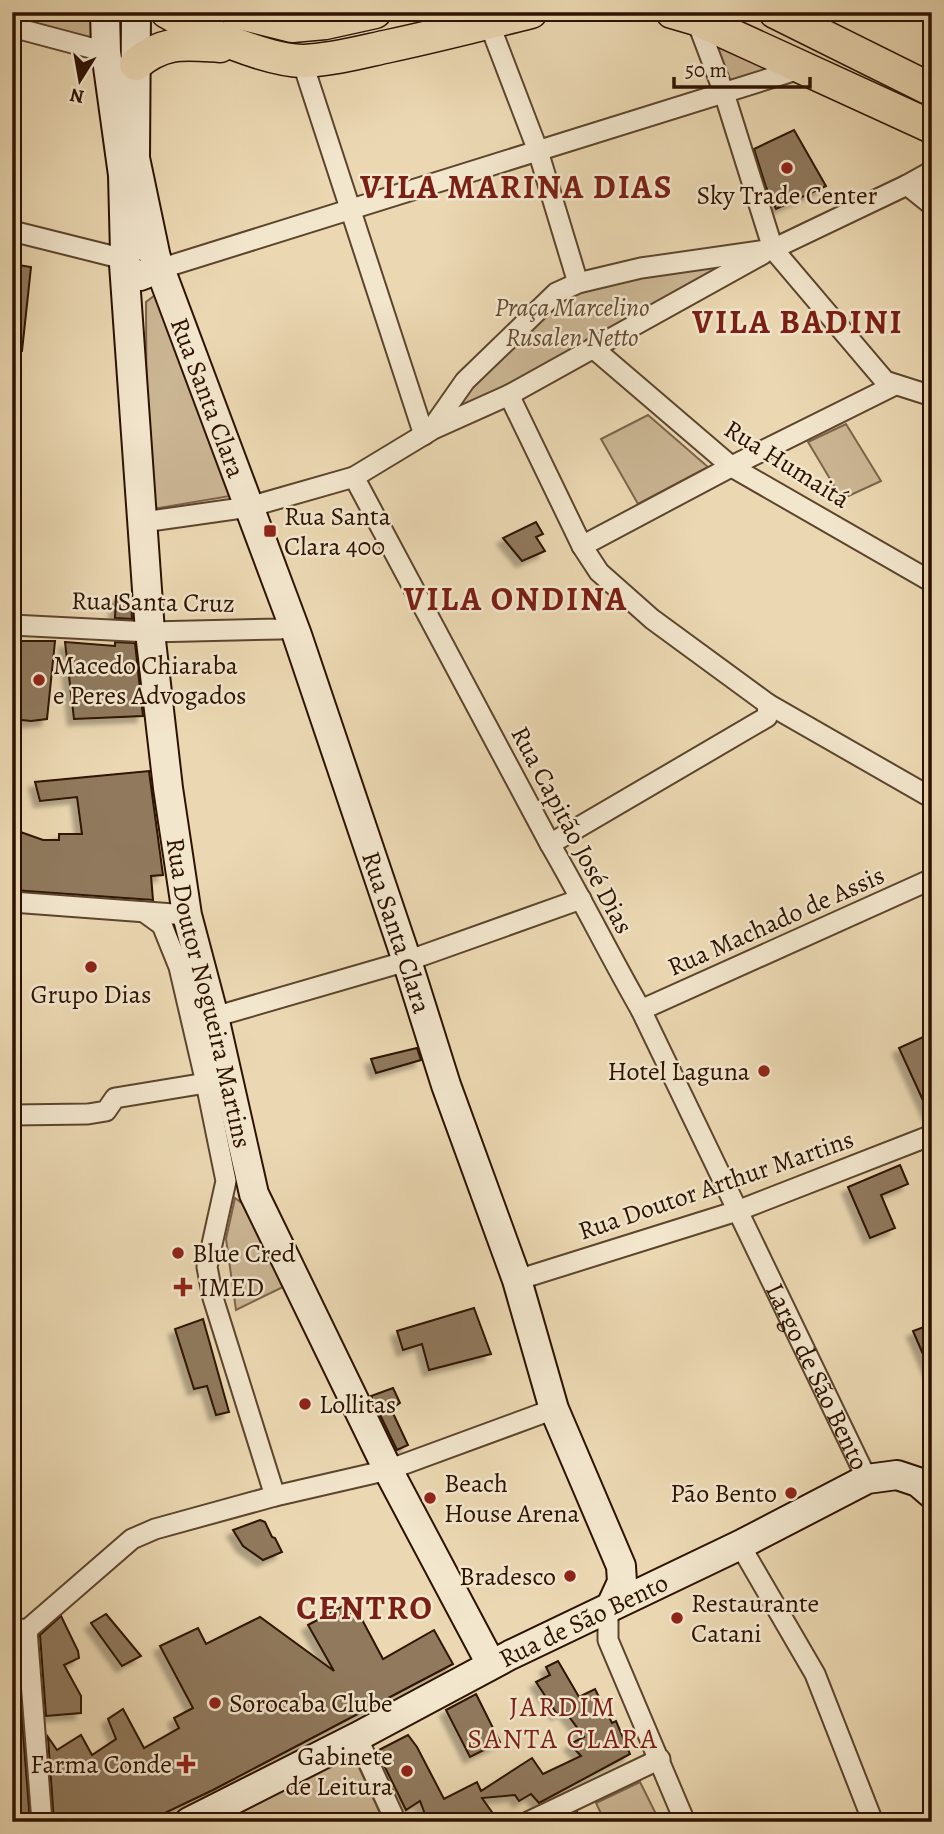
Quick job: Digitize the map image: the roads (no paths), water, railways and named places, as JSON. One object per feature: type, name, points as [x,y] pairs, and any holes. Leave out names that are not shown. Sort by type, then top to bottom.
[{"type":"main road","name":"Rua Doutor Nogueira Martins","points":[[105,12],[106,52],[122,175],[142,261],[143,518],[150,632],[184,933],[214,1017],[254,1194],[388,1470],[491,1664]]},
{"type":"main road","name":"Rua Santa Clara","points":[[136,12],[135,158],[142,261],[247,502],[292,624],[407,961],[446,1085],[517,1280],[554,1409],[621,1566],[622,1582],[611,1606]]},
{"type":"main road","points":[[167,12],[188,25],[244,47],[302,61],[345,56],[531,12]]},
{"type":"main road","points":[[236,12],[292,26],[325,23],[375,12]]},
{"type":"main road","points":[[788,15],[932,90]]},
{"type":"main road","points":[[684,16],[932,127]]},
{"type":"main road","points":[[136,64],[172,44],[244,47]]},
{"type":"main road","name":"Largo de São Bento","points":[[867,1479],[897,1475],[918,1482],[932,1494]]},
{"type":"main road","name":"Rua de São Bento","points":[[189,1822],[356,1737],[491,1664],[740,1545],[867,1479]]},
{"type":"street","points":[[684,16],[724,93],[773,248],[884,379],[932,396]]},
{"type":"street","points":[[489,23],[538,150],[578,283]]},
{"type":"street","points":[[12,27],[106,52]]},
{"type":"street","points":[[302,61],[427,433]]},
{"type":"street","points":[[12,231],[142,261],[351,209],[803,68]]},
{"type":"street","points":[[143,518],[247,502],[354,477],[427,433],[453,411],[509,396],[773,248],[932,172]]},
{"type":"street","points":[[907,186],[932,205]]},
{"type":"street","points":[[453,411],[465,381],[556,293],[578,283],[641,268],[773,248]]},
{"type":"street","name":"Rua Humaitá","points":[[593,348],[732,467],[932,582]]},
{"type":"street","points":[[582,546],[895,385]]},
{"type":"street","points":[[509,396],[582,546],[599,572],[652,619],[768,704],[932,798]]},
{"type":"street","name":"Rua Capitão José Dias","points":[[354,477],[641,1010],[737,1211]]},
{"type":"street","name":"Rua Santa Cruz","points":[[12,625],[150,632],[280,629],[292,624]]},
{"type":"street","points":[[550,844],[767,718],[768,704]]},
{"type":"street","name":"Rua Machado de Assis","points":[[641,1010],[932,879]]},
{"type":"street","points":[[214,1017],[407,961],[582,899]]},
{"type":"street","points":[[12,902],[144,912],[184,933]]},
{"type":"street","points":[[144,912],[162,925],[184,933]]},
{"type":"street","points":[[184,933],[179,967],[226,1181],[207,1267],[213,1298],[275,1496]]},
{"type":"street","points":[[12,1115],[88,1114],[106,1111],[115,1098],[206,1083]]},
{"type":"street","name":"Rua Doutor Arthur Martins","points":[[517,1280],[737,1211],[932,1135]]},
{"type":"street","name":"Largo de São Bento","points":[[737,1211],[867,1479]]},
{"type":"street","points":[[42,1822],[20,1629],[132,1539],[155,1529],[275,1496],[388,1470],[554,1409]]},
{"type":"street","points":[[740,1545],[815,1674],[873,1822]]},
{"type":"street","points":[[611,1606],[608,1640],[685,1822]]},
{"type":"street","points":[[578,1622],[594,1629],[608,1640]]},
{"type":"street","points":[[356,1737],[396,1822]]},
{"type":"street","points":[[528,1822],[660,1759]]},
{"type":"place","name":"Sky Trade Center","points":[[787,168]]},
{"type":"place","name":"Rua Santa Clara 400","points":[[270,531]]},
{"type":"place","name":"Macedo Chiaraba e Peres Advogados","points":[[39,680]]},
{"type":"place","name":"Grupo Dias","points":[[91,967]]},
{"type":"place","name":"Hotel Laguna","points":[[764,1071]]},
{"type":"place","name":"Blue Cred","points":[[178,1253]]},
{"type":"place","name":"IMED","points":[[183,1287]]},
{"type":"place","name":"Lollitas","points":[[305,1404]]},
{"type":"place","name":"Pão Bento","points":[[791,1493]]},
{"type":"place","name":"Beach House Arena","points":[[430,1498]]},
{"type":"place","name":"Bradesco","points":[[570,1576]]},
{"type":"place","name":"Restaurante Catani","points":[[677,1618]]},
{"type":"place","name":"Sorocaba Clube","points":[[215,1703]]},
{"type":"place","name":"Farma Conde","points":[[186,1764]]},
{"type":"place","name":"Gabinete de Leitura","points":[[407,1771]]},
{"type":"district","name":"VILA MARINA DIAS","points":[[517,186]]},
{"type":"district","name":"VILA BADINI","points":[[798,321]]},
{"type":"district","name":"VILA ONDINA","points":[[516,598]]},
{"type":"district","name":"CENTRO","points":[[365,1607]]},
{"type":"district","name":"JARDIM SANTA CLARA","points":[[563,1723]]},
{"type":"park label","name":"Praça Marcelino Rusalen Netto","points":[[572,322]]}]
